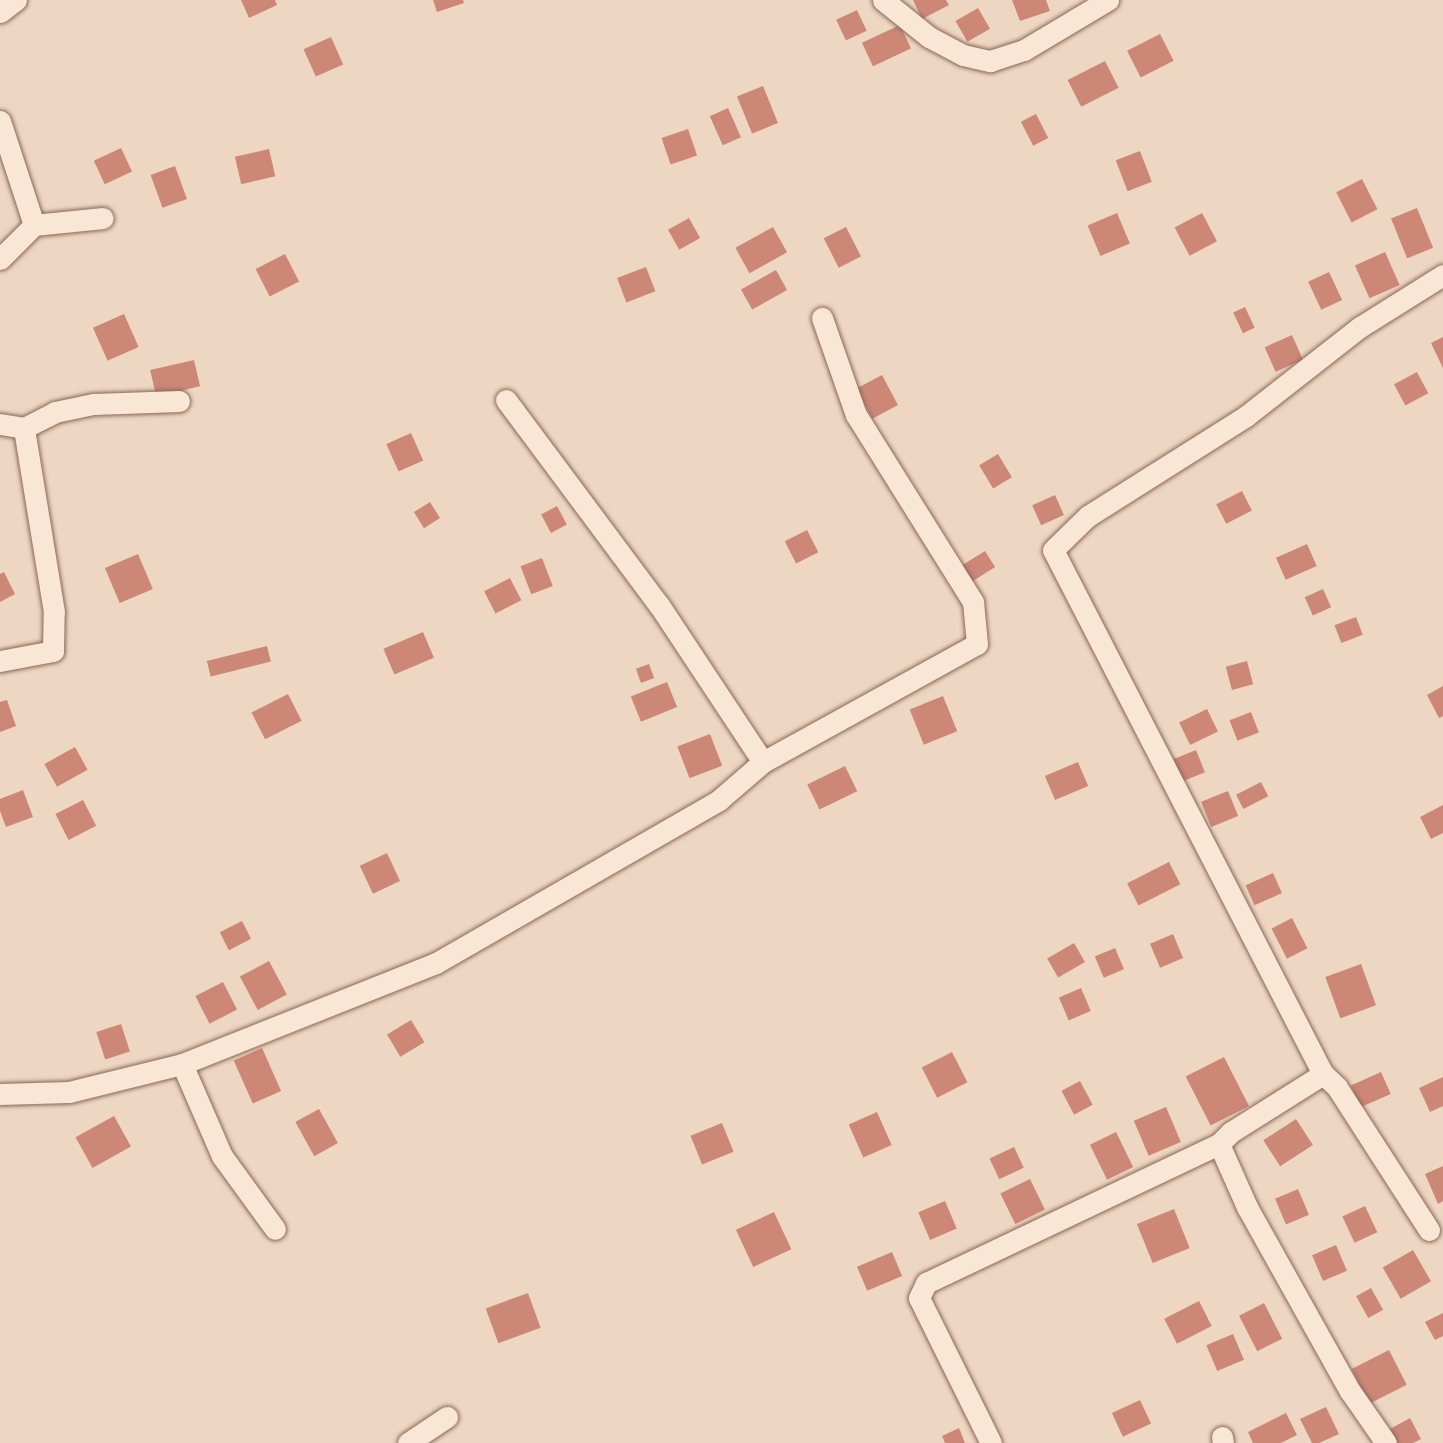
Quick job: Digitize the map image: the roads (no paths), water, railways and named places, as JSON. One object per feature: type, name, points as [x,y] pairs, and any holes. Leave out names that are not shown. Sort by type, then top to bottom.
[{"type":"street","points":[[883,0],[929,37],[963,55],[990,61],[1024,50],[1108,0]]},
{"type":"street","points":[[0,121],[34,225]]},
{"type":"street","points":[[0,259],[34,225],[103,218]]},
{"type":"street","points":[[1429,1230],[1337,1087],[1323,1074],[1053,550],[1088,516],[1246,416],[1360,327],[1443,275]]},
{"type":"street","points":[[0,1094],[69,1092],[182,1064],[436,963],[719,800],[763,762],[978,644],[974,602],[856,415],[822,318]]},
{"type":"street","points":[[506,400],[659,605],[763,762]]},
{"type":"street","points":[[0,424],[24,428],[55,412],[94,404],[179,401]]},
{"type":"street","points":[[0,661],[53,651],[54,612],[24,428]]},
{"type":"street","points":[[182,1064],[222,1156],[275,1229]]},
{"type":"street","points":[[991,1443],[919,1298],[926,1283],[1219,1144],[1231,1132],[1323,1074]]},
{"type":"street","points":[[1219,1144],[1247,1206],[1350,1391],[1387,1443]]},
{"type":"street","points":[[408,1443],[447,1417]]}]
